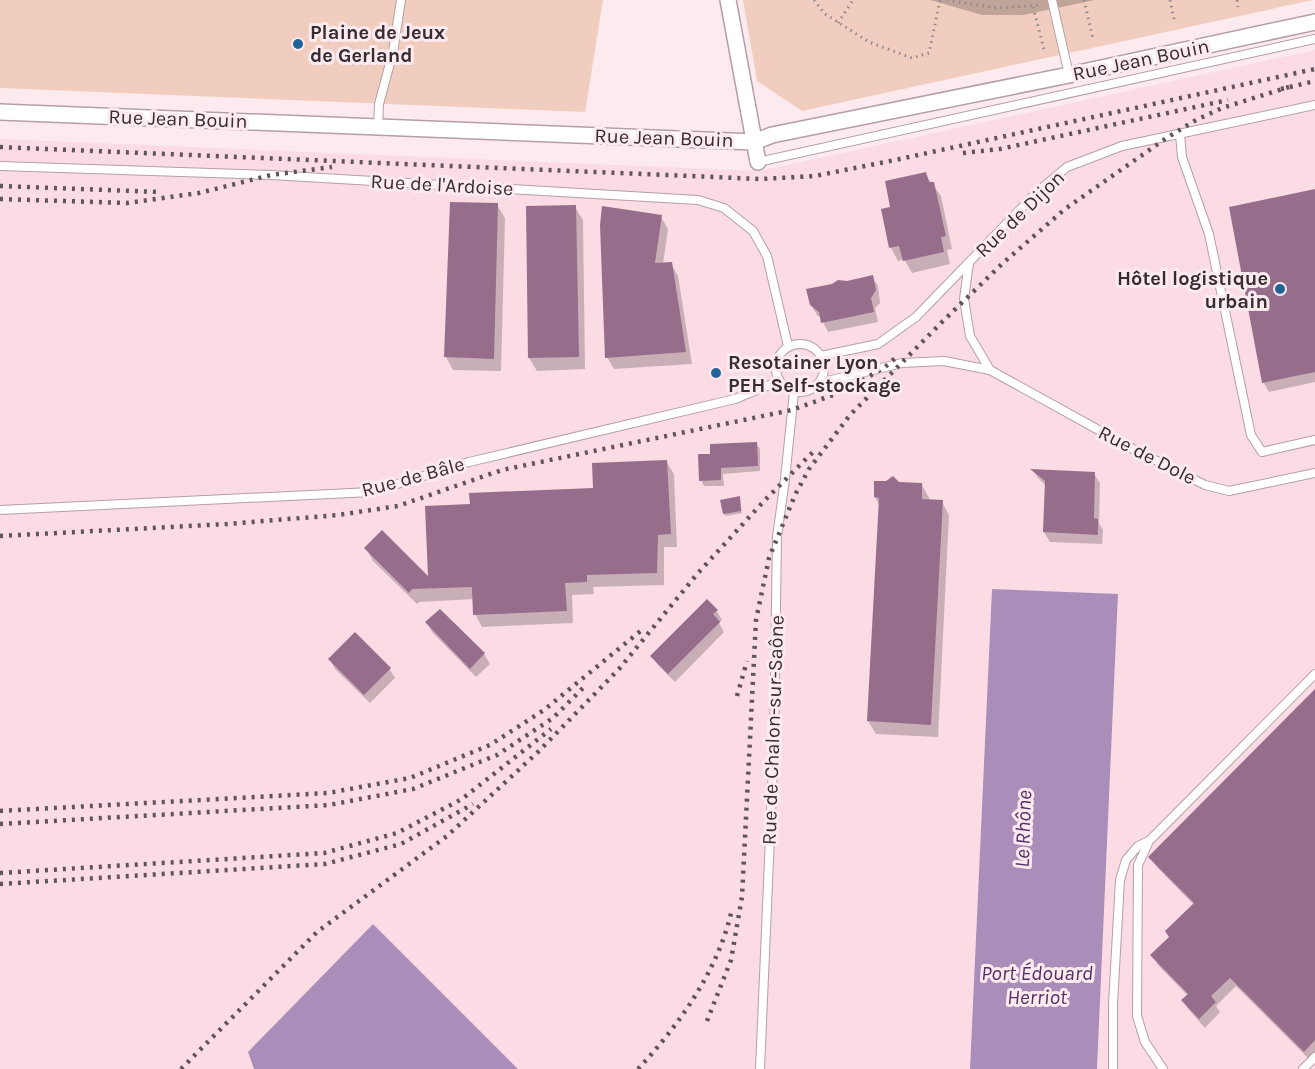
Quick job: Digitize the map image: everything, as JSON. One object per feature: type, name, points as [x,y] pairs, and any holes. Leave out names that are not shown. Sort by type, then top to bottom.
[{"type":"street","points":[[728,0],[758,162]]},
{"type":"street","name":"Rue Jean Bouin","points":[[0,112],[754,142],[772,135],[1070,75],[1315,22]]},
{"type":"lane","points":[[378,127],[379,104],[393,52],[401,0]]},
{"type":"lane","points":[[1052,0],[1070,75]]},
{"type":"lane","name":"Rue Jean Bouin","points":[[758,162],[1315,39]]},
{"type":"lane","name":"Rue de Dijon","points":[[821,356],[878,344],[916,317],[1036,193],[1067,168],[1122,146],[1315,105]]},
{"type":"lane","points":[[1180,134],[1182,157],[1209,234],[1251,435],[1262,452],[1315,440]]},
{"type":"lane","name":"Rue de l'Ardoise","points":[[0,166],[271,175],[698,200],[724,208],[753,231],[767,256],[788,346]]},
{"type":"lane","points":[[969,263],[964,299],[970,336],[990,370]]},
{"type":"lane","points":[[796,344],[810,346],[821,356],[824,370],[819,383],[808,391],[788,390],[779,381],[776,365],[778,358],[788,346],[796,344]]},
{"type":"lane","name":"Rue de Dole","points":[[819,383],[902,363],[944,361],[990,370],[1133,450],[1206,485],[1229,491],[1315,473]]},
{"type":"lane","name":"Rue de Bâle","points":[[0,510],[371,492],[470,462],[735,399],[779,381]]},
{"type":"lane","name":"Rue de Chalon-sur-Saône","points":[[760,1069],[774,744],[777,537],[786,479],[794,392]]},
{"type":"lane","points":[[1163,1069],[1145,1042],[1137,1016],[1138,865],[1149,841],[1315,674]]},
{"type":"lane","points":[[1113,1069],[1113,1004],[1120,880],[1126,860],[1138,846],[1149,841]]},
{"type":"lane","points":[[1303,1069],[1315,1057]]},
{"type":"path","points":[[814,0],[825,14],[869,42],[912,58],[929,53],[940,0]]},
{"type":"path","points":[[838,23],[853,0]]},
{"type":"path","points":[[947,0],[997,8],[1033,7],[1043,4]]},
{"type":"path","points":[[1084,0],[1093,39]]},
{"type":"path","points":[[1170,0],[1174,19]]},
{"type":"path","points":[[1237,0],[1238,7]]},
{"type":"path","points":[[1033,7],[1044,49]]},
{"type":"shaded area","name":"Plaine de Jeux de Gerland","points":[[0,0],[603,0],[585,112],[0,88]]},
{"type":"shaded area","points":[[743,0],[1313,0],[802,111],[757,81]]},
{"type":"shaded area","name":"Port Édouard Herriot","points":[[1315,50],[1315,1069],[1097,1069],[1118,595],[992,589],[970,1069],[518,1069],[373,924],[249,1052],[254,1069],[0,1069],[0,139],[760,171]]},
{"type":"water","name":"Port Édouard Herriot","points":[[992,589],[1118,594],[1097,1069],[970,1069]]},
{"type":"water","points":[[373,924],[518,1069],[254,1069],[248,1052]]},
{"type":"building","points":[[926,172],[929,182],[934,182],[946,236],[941,237],[944,252],[903,261],[899,246],[889,248],[881,209],[890,207],[885,181]]},
{"type":"building","name":"Hôtel logistique urbain","points":[[1315,189],[1315,372],[1262,383],[1229,207]]},
{"type":"building","points":[[450,202],[498,203],[494,359],[444,357]]},
{"type":"building","points":[[576,205],[579,357],[528,358],[526,206]]},
{"type":"building","points":[[602,206],[662,215],[655,263],[672,262],[686,352],[605,358],[600,225]]},
{"type":"building","points":[[873,275],[876,290],[871,298],[874,312],[821,323],[819,312],[810,305],[806,289],[832,284],[838,280],[847,281]]},
{"type":"building","points":[[757,442],[758,466],[721,468],[721,480],[699,481],[698,454],[710,454],[710,444]]},
{"type":"building","points":[[667,460],[671,534],[658,535],[657,573],[587,575],[587,582],[565,583],[567,611],[473,615],[472,587],[412,589],[409,593],[364,548],[382,530],[428,576],[425,506],[470,504],[469,493],[593,488],[592,463]]},
{"type":"building","points":[[1030,469],[1095,472],[1094,518],[1098,519],[1098,535],[1043,532],[1045,481]]},
{"type":"building","points":[[893,476],[899,482],[922,483],[922,499],[943,500],[931,725],[867,721],[879,498],[874,497],[874,481],[886,481]]},
{"type":"building","points":[[740,496],[741,511],[723,514],[720,500]]},
{"type":"building","points":[[707,599],[718,610],[713,614],[720,622],[668,674],[650,656]]},
{"type":"building","points":[[440,609],[485,653],[470,669],[425,622]]},
{"type":"building","points":[[355,632],[391,668],[364,695],[328,659]]},
{"type":"building","points":[[1315,689],[1315,1040],[1304,1052],[1230,978],[1211,996],[1216,1002],[1199,1019],[1181,1000],[1188,994],[1150,955],[1169,937],[1165,931],[1194,903],[1148,857]]},
{"type":"railway","points":[[0,147],[761,179],[815,176],[1315,69]]},
{"type":"railway","points":[[1281,89],[1315,81]]},
{"type":"railway","points":[[707,1021],[731,960],[742,897],[756,620],[769,558],[795,495],[809,469],[850,415],[1003,263],[1065,209],[1196,120],[1222,108],[1289,87]]},
{"type":"railway","points":[[963,153],[1000,149],[1228,100]]},
{"type":"railway","points":[[0,199],[127,203],[199,193],[271,175],[332,167]]},
{"type":"railway","points":[[0,186],[160,192]]},
{"type":"railway","points":[[0,536],[227,524],[338,515],[398,506],[502,470],[792,410],[844,391],[885,367],[899,355]]},
{"type":"railway","points":[[181,1069],[317,932],[447,836],[538,752],[619,669],[698,573],[764,501],[816,449]]},
{"type":"railway","points":[[0,811],[328,793],[410,778],[490,745],[544,710],[643,629]]},
{"type":"railway","points":[[737,696],[747,661]]},
{"type":"railway","points":[[0,824],[329,805],[413,789],[497,755],[553,718],[584,687]]},
{"type":"railway","points":[[0,873],[324,853],[397,833],[462,799],[551,729]]},
{"type":"railway","points":[[0,884],[325,864],[401,844],[473,804]]},
{"type":"railway","points":[[638,1069],[669,1033],[696,995],[718,953],[732,909]]},
{"type":"place","name":"Plaine de Jeux de Gerland","points":[[298,44]]},
{"type":"place","name":"Hôtel logistique urbain","points":[[1280,289]]},
{"type":"place","name":"Resotainer Lyon PEH Self-stockage","points":[[716,373]]},
{"type":"water label","name":"Le Rhône","points":[[1023,829]]}]
